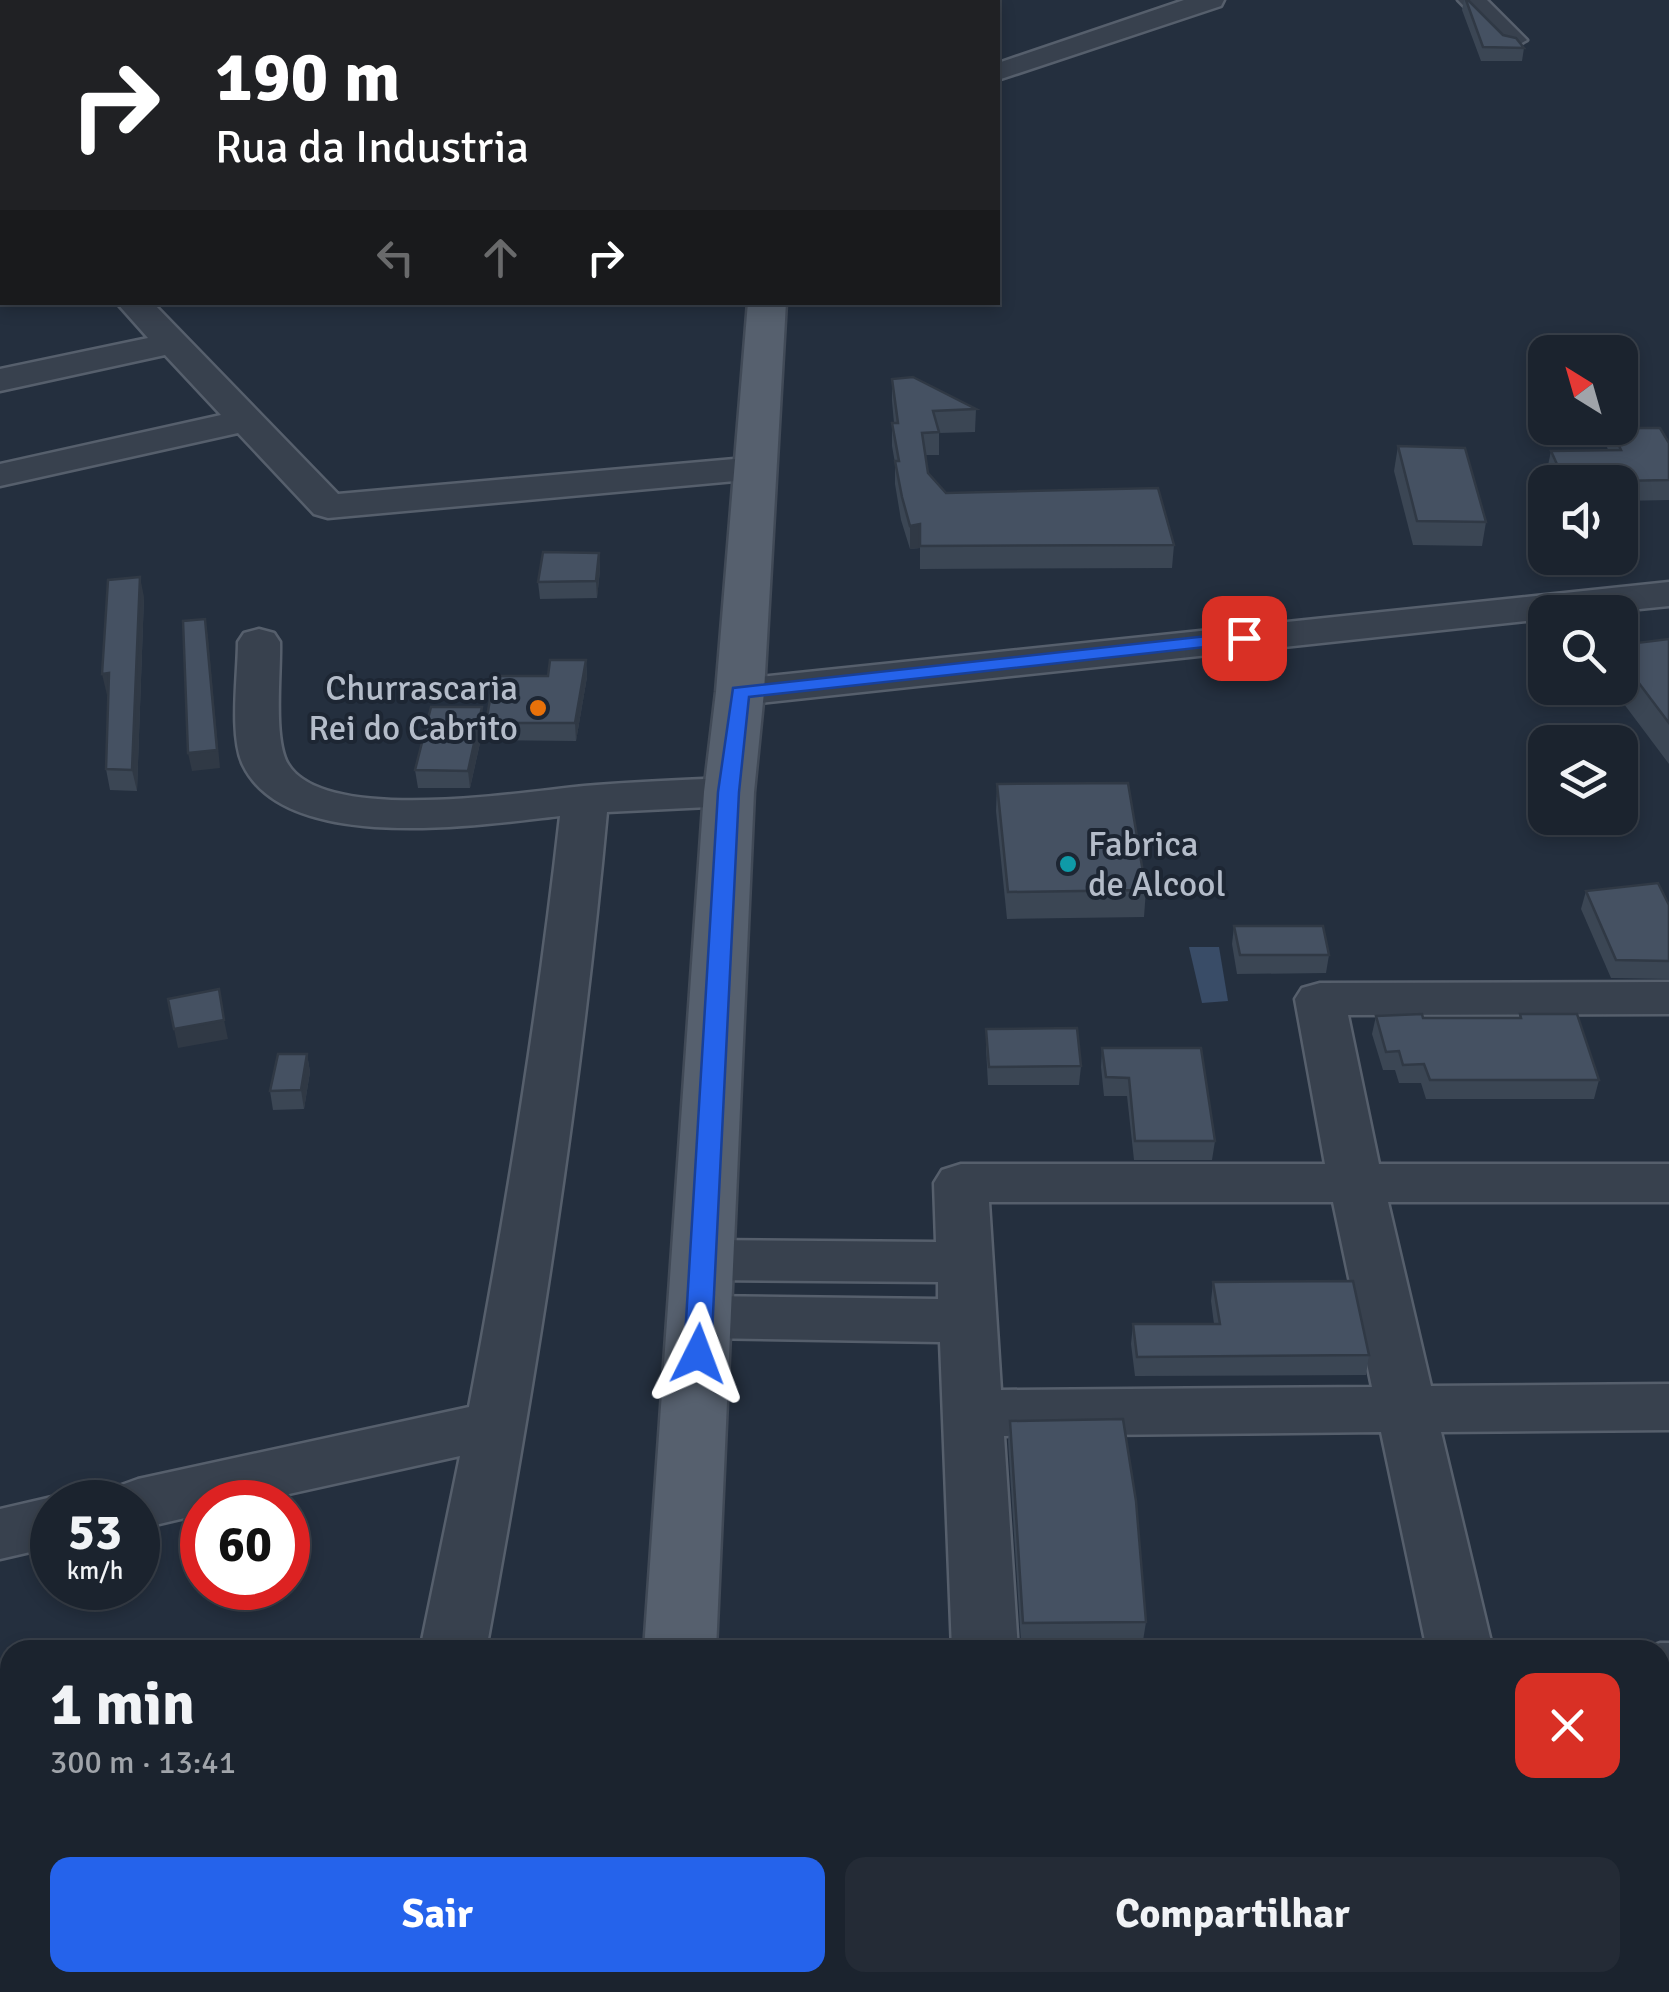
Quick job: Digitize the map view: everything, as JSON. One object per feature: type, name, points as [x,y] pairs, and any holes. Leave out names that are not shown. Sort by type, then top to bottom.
[{"type":"main road","points":[[681,1640],[729,792],[740,692],[768,305]]},
{"type":"street","points":[[1000,71],[1211,0]]},
{"type":"street","points":[[1471,0],[1513,40]]},
{"type":"street","points":[[135,305],[328,506],[757,468]]},
{"type":"street","points":[[0,380],[169,344]]},
{"type":"street","points":[[0,475],[245,421]]},
{"type":"street","points":[[740,692],[1669,594]]},
{"type":"street","points":[[258,642],[264,763],[276,781],[315,801],[384,814],[455,814],[585,800],[729,792]]},
{"type":"street","points":[[455,1640],[498,1424],[568,984],[585,800]]},
{"type":"street","points":[[1458,1640],[1356,1183],[1320,999],[1669,998]]},
{"type":"street","points":[[984,1640],[961,1183],[1669,1184]]},
{"type":"street","points":[[703,1260],[964,1262]]},
{"type":"street","points":[[700,1317],[967,1321]]},
{"type":"street","points":[[971,1414],[1669,1407]]},
{"type":"street","points":[[160,1499],[498,1424]]},
{"type":"street","points":[[0,1534],[30,1527]]},
{"type":"water","points":[[1189,947],[1219,947],[1228,1001],[1202,1003]]},
{"type":"building","points":[[1466,0],[1503,35],[1516,38],[1524,48],[1483,47]]},
{"type":"building","points":[[913,377],[976,409],[933,411],[939,432],[922,433],[928,473],[946,493],[1158,488],[1174,545],[920,546],[920,524],[910,526],[902,497],[892,423],[898,423],[892,379]]},
{"type":"building","points":[[1638,428],[1660,428],[1669,443],[1669,480],[1638,481],[1638,465],[1557,465],[1551,451],[1621,450],[1619,445],[1638,445]]},
{"type":"building","points":[[1398,446],[1465,448],[1486,522],[1417,521]]},
{"type":"building","points":[[543,552],[599,553],[596,581],[538,582]]},
{"type":"building","points":[[140,577],[132,770],[106,769],[109,673],[102,674],[108,580]]},
{"type":"building","points":[[205,619],[217,750],[188,753],[183,621]]},
{"type":"building","points":[[1669,639],[1669,723],[1638,682],[1638,643]]},
{"type":"building","name":"Churrascaria Rei do Cabrito","points":[[550,660],[586,660],[575,723],[486,723],[494,676],[548,676]]},
{"type":"building","points":[[431,707],[482,707],[468,771],[415,770]]},
{"type":"building","name":"Fabrica de Alcool","points":[[1128,783],[1146,890],[1008,892],[997,784]]},
{"type":"building","points":[[1658,883],[1669,905],[1669,961],[1616,960],[1586,891]]},
{"type":"building","points":[[1234,926],[1323,926],[1329,955],[1240,955]]},
{"type":"building","points":[[219,989],[224,1020],[174,1029],[168,999]]},
{"type":"building","points":[[1422,1014],[1423,1018],[1521,1018],[1520,1014],[1577,1014],[1599,1080],[1430,1080],[1424,1064],[1403,1065],[1399,1051],[1386,1052],[1376,1016]]},
{"type":"building","points":[[1077,1028],[1081,1066],[989,1067],[986,1029]]},
{"type":"building","points":[[1102,1048],[1201,1048],[1215,1141],[1135,1141],[1129,1078],[1106,1077]]},
{"type":"building","points":[[278,1054],[307,1054],[301,1090],[270,1091]]},
{"type":"building","points":[[1353,1281],[1369,1355],[1137,1357],[1133,1324],[1220,1324],[1213,1282]]},
{"type":"building","points":[[1123,1419],[1136,1501],[1146,1622],[1023,1623],[1010,1421]]},
{"type":"place","name":"Churrascaria Rei do Cabrito","points":[[538,708]]},
{"type":"place","name":"Fabrica de Alcool","points":[[1068,864]]},
{"type":"route","points":[[698,1354],[729,792],[740,692],[1244,638]]}]
